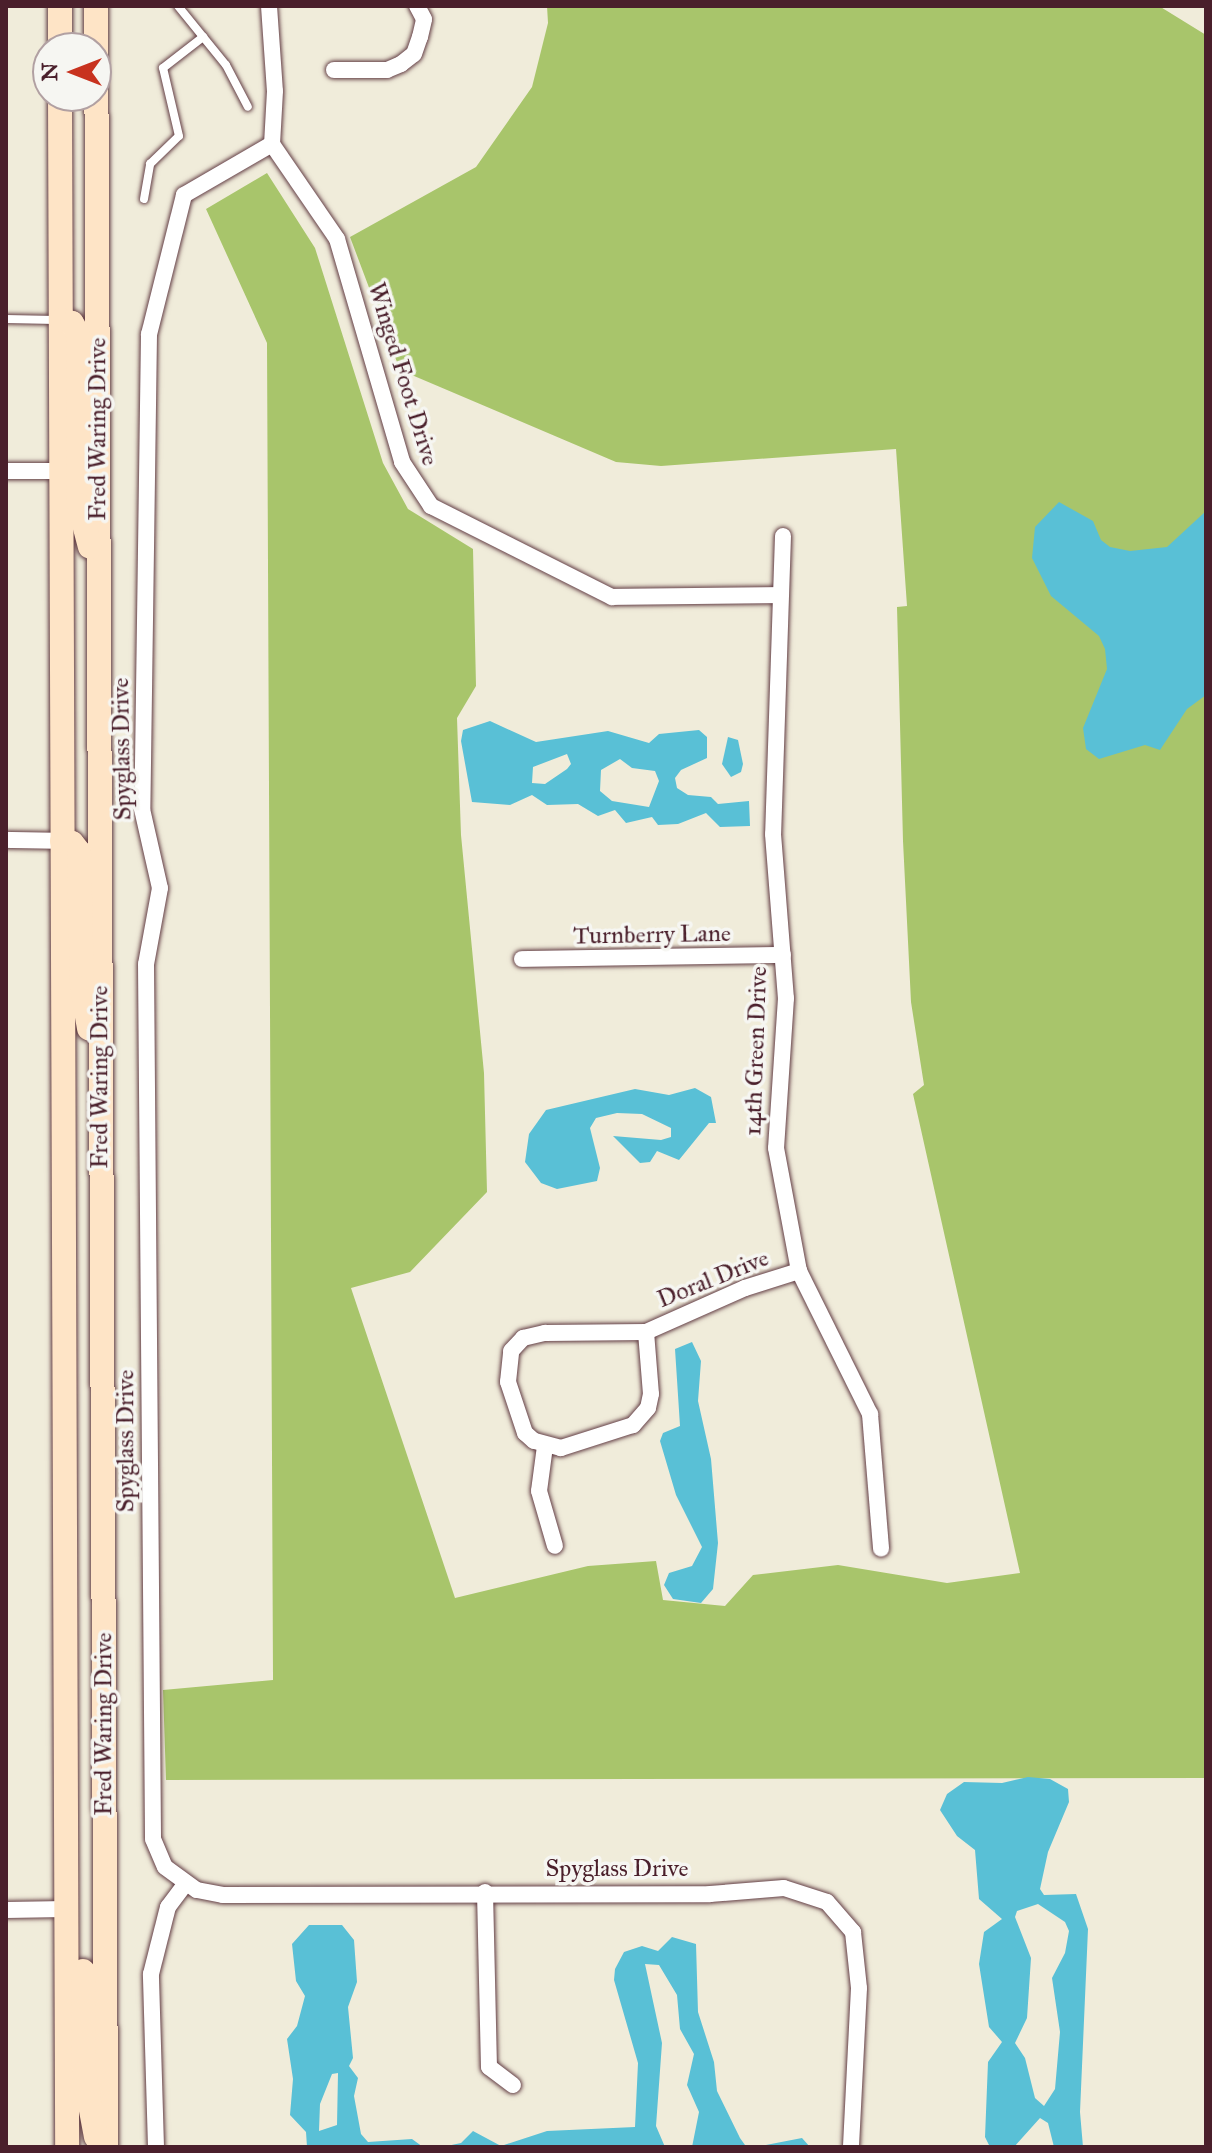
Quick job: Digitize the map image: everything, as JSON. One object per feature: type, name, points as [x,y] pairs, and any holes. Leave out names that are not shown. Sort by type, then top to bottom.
[{"type":"main road","points":[[60,6],[60,32]]},
{"type":"main road","name":"Fred Waring Drive","points":[[96,6],[106,2147]]},
{"type":"main road","name":"Fred Waring Drive","points":[[60,112],[67,2147]]},
{"type":"main road","points":[[61,320],[72,323],[78,334],[79,505],[98,576]]},
{"type":"main road","points":[[62,841],[72,843],[79,852],[82,988],[100,1085]]},
{"type":"main road","points":[[66,1909],[83,1924],[84,2073],[99,2147]]},
{"type":"street","points":[[269,6],[275,91],[272,144]]},
{"type":"street","points":[[334,70],[387,70],[414,54],[424,19],[417,6]]},
{"type":"street","name":"Winged Foot Drive","points":[[272,144],[337,239],[402,462],[431,506],[612,597],[777,595]]},
{"type":"street","name":"Spyglass Drive","points":[[272,144],[184,195],[149,334],[142,809],[160,888],[146,964],[150,1827],[165,1867],[186,1883],[223,1895],[485,1892],[710,1894],[784,1888],[827,1902],[853,1932],[859,1988],[851,2147]]},
{"type":"street","points":[[6,471],[61,471]]},
{"type":"street","name":"14th Green Drive","points":[[783,536],[777,595],[773,834],[786,998],[776,1148],[799,1271],[870,1414],[881,1549]]},
{"type":"street","points":[[6,840],[62,841]]},
{"type":"street","name":"Turnberry Lane","points":[[522,959],[783,955]]},
{"type":"street","name":"Doral Drive","points":[[646,1332],[651,1394],[643,1416],[623,1431],[580,1444],[545,1446],[525,1433],[508,1382],[517,1344],[531,1334],[646,1332],[745,1288],[799,1271]]},
{"type":"street","points":[[545,1446],[539,1491],[555,1546]]},
{"type":"street","points":[[156,2147],[151,1974],[168,1907],[186,1883]]},
{"type":"street","points":[[485,1892],[489,2067],[513,2085]]},
{"type":"street","points":[[6,1910],[66,1909]]},
{"type":"lane","points":[[178,6],[203,37],[248,107]]},
{"type":"lane","points":[[144,199],[150,164],[179,136],[163,68],[203,37]]},
{"type":"lane","points":[[6,319],[61,320]]},
{"type":"green space","points":[[547,6],[1159,6],[1206,35],[1206,1778],[166,1780],[163,1690],[273,1680],[267,343],[206,209],[267,173],[315,248],[383,463],[408,509],[473,549],[476,686],[457,718],[461,835],[484,1073],[487,1192],[410,1272],[351,1288],[455,1598],[588,1566],[656,1561],[663,1600],[725,1606],[753,1575],[838,1565],[947,1583],[1020,1573],[913,1094],[924,1085],[911,1002],[903,841],[897,607],[907,606],[896,449],[661,466],[616,462],[400,370],[350,237],[476,167],[532,87],[548,23]]},
{"type":"water","points":[[1059,502],[1093,521],[1101,540],[1110,547],[1130,551],[1167,547],[1206,511],[1206,695],[1187,709],[1160,750],[1145,745],[1099,759],[1086,749],[1083,728],[1107,669],[1105,649],[1099,636],[1051,596],[1032,558],[1035,527]]},
{"type":"water","points":[[490,721],[536,742],[608,731],[649,743],[659,734],[699,730],[707,737],[707,758],[681,770],[675,778],[677,788],[688,795],[711,797],[718,804],[749,801],[750,826],[720,827],[706,813],[678,824],[658,825],[652,817],[626,823],[615,810],[598,816],[578,804],[547,805],[532,795],[510,805],[472,802],[461,741],[463,730]],"holes":[[[567,754],[571,764],[567,769],[545,784],[532,783],[533,767]],[[620,759],[632,768],[655,771],[659,781],[649,807],[612,801],[600,791],[601,770]]]},
{"type":"water","points":[[728,737],[738,740],[743,764],[741,772],[731,777],[722,764]]},
{"type":"water","points":[[695,1088],[711,1097],[716,1123],[709,1123],[679,1160],[657,1151],[650,1162],[640,1163],[613,1136],[661,1140],[671,1137],[671,1128],[642,1114],[617,1113],[596,1118],[590,1128],[600,1168],[597,1181],[557,1189],[541,1183],[525,1162],[529,1134],[546,1110],[635,1089],[669,1095]]},
{"type":"water","points":[[692,1342],[701,1361],[698,1401],[711,1459],[718,1543],[713,1589],[701,1603],[673,1599],[664,1585],[669,1573],[692,1566],[702,1547],[676,1495],[660,1441],[663,1433],[680,1426],[675,1349]]},
{"type":"water","points":[[1028,1777],[1050,1779],[1068,1789],[1069,1802],[1048,1852],[1040,1889],[1044,1895],[1076,1894],[1088,1929],[1080,2112],[1083,2147],[1054,2147],[1048,2123],[1040,2118],[1014,2147],[990,2147],[985,2137],[988,2062],[1002,2042],[989,2027],[979,1964],[984,1932],[1002,1919],[979,1899],[975,1850],[957,1836],[940,1810],[947,1794],[964,1782],[1002,1783]],"holes":[[[1038,1904],[1065,1922],[1069,1931],[1065,1953],[1052,1978],[1060,2032],[1055,2089],[1044,2106],[1035,2098],[1025,2058],[1015,2043],[1027,2018],[1031,1958],[1015,1917],[1017,1911]]]},
{"type":"water","points":[[309,1925],[342,1925],[354,1940],[357,1982],[348,2007],[353,2058],[349,2066],[358,2078],[354,2096],[361,2134],[368,2142],[412,2139],[423,2147],[307,2147],[306,2132],[290,2115],[293,2079],[287,2039],[297,2026],[305,1996],[296,1981],[292,1944]],"holes":[[[338,2073],[337,2125],[319,2131],[320,2104],[332,2074]]]},
{"type":"water","points":[[672,1937],[696,1944],[698,2012],[714,2062],[717,2091],[740,2138],[745,2145],[761,2146],[802,2138],[810,2147],[692,2147],[699,2112],[687,2085],[694,2054],[680,2029],[677,1995],[659,1965],[645,1964],[662,2043],[656,2126],[665,2147],[442,2147],[461,2143],[473,2131],[501,2146],[547,2131],[635,2127],[638,2063],[614,1980],[615,1969],[624,1952],[642,1946],[658,1951]]}]
